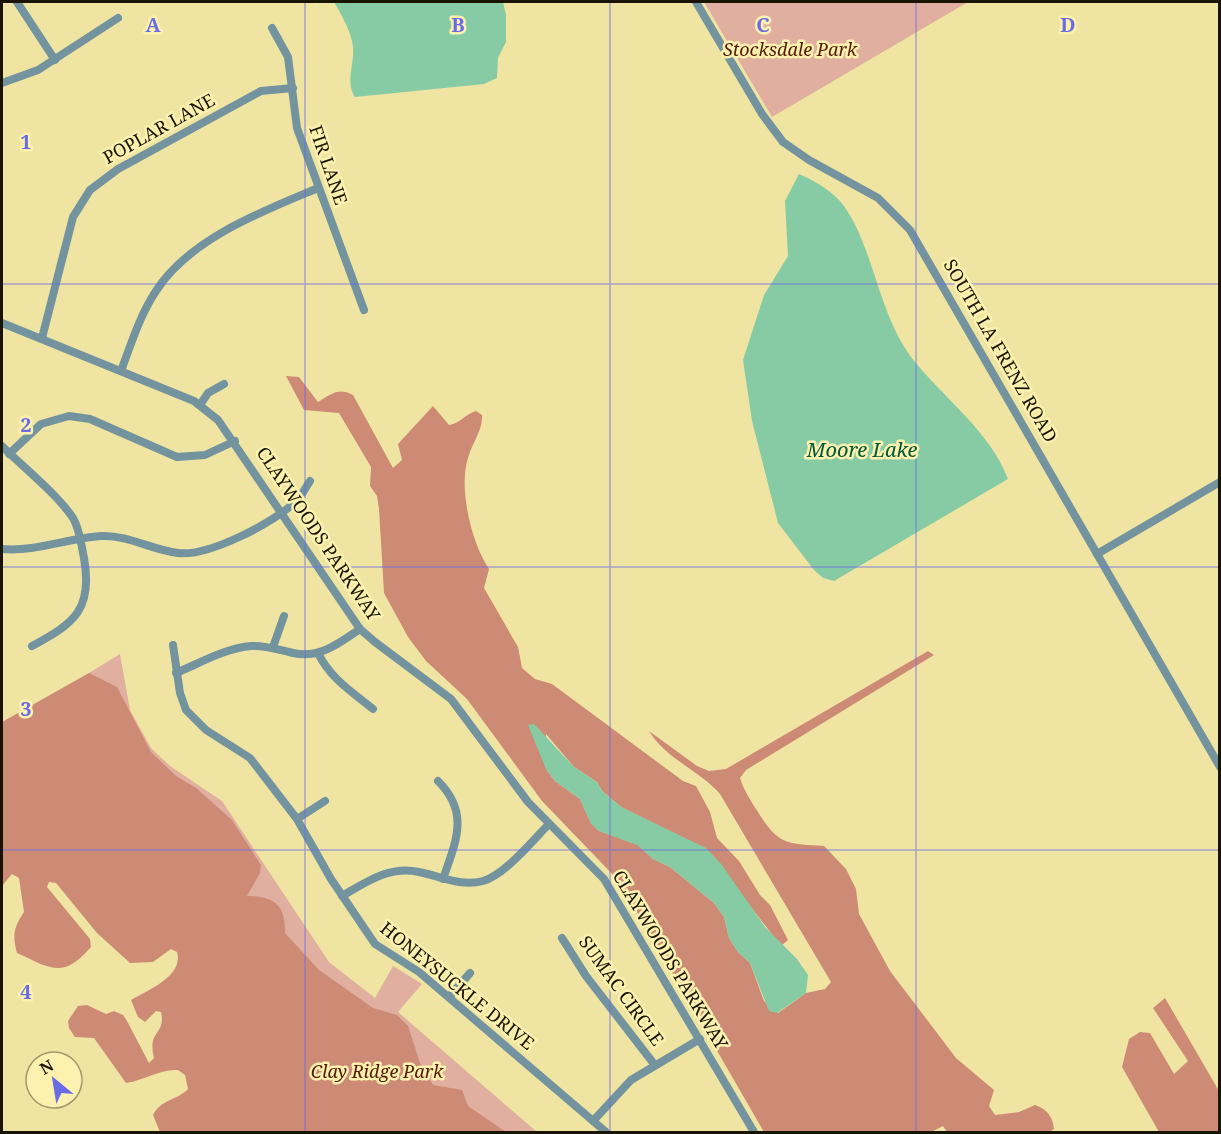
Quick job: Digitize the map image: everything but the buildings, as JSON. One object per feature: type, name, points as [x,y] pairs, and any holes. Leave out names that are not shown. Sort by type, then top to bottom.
[{"type":"street","points":[[17,2],[55,60]]},
{"type":"street","name":"SOUTH LA FRENZ ROAD","points":[[696,2],[762,114],[783,142],[809,160],[878,198],[910,230],[1220,767]]},
{"type":"street","points":[[2,83],[27,76],[118,18]]},
{"type":"street","name":"FIR LANE","points":[[272,28],[288,57],[297,128],[364,310]]},
{"type":"street","name":"POPLAR LANE","points":[[42,338],[73,217],[90,190],[118,169],[261,91],[293,88]]},
{"type":"street","points":[[121,371],[139,324],[156,291],[179,263],[203,245],[266,209],[318,188]]},
{"type":"street","name":"CLAYWOODS PARKWAY","points":[[2,323],[200,405],[218,420],[235,441],[360,628],[375,642],[451,699],[528,802],[604,879],[754,1132]]},
{"type":"street","points":[[200,405],[208,393],[224,384]]},
{"type":"street","points":[[9,454],[41,424],[69,416],[90,419],[177,457],[204,455],[235,441]]},
{"type":"street","points":[[2,446],[68,511],[81,540],[87,577],[82,605],[62,630],[32,646]]},
{"type":"street","points":[[2,549],[21,550],[110,536],[172,552],[201,553],[222,546],[297,501],[310,481]]},
{"type":"street","points":[[1097,554],[1220,482]]},
{"type":"street","points":[[273,647],[285,616]]},
{"type":"street","points":[[176,673],[225,653],[250,646],[273,647],[309,655],[318,653],[326,651],[360,628]]},
{"type":"street","name":"HONEYSUCKLE DRIVE","points":[[173,645],[176,673],[186,710],[195,721],[250,758],[297,819],[342,896],[375,944],[419,972],[606,1132]]},
{"type":"street","points":[[318,653],[325,667],[337,680],[373,708]]},
{"type":"street","points":[[438,781],[450,793],[458,815],[459,827],[443,879]]},
{"type":"street","points":[[297,819],[325,801]]},
{"type":"street","points":[[342,896],[377,875],[400,870],[417,871],[443,879],[469,883],[484,880],[497,874],[549,824]]},
{"type":"street","name":"SUMAC CIRCLE","points":[[562,938],[586,976],[654,1064]]},
{"type":"street","points":[[449,997],[470,973]]},
{"type":"street","points":[[593,1120],[631,1080],[700,1038]]},
{"type":"green space","name":"Stocksdale Park","points":[[704,2],[968,2],[772,117]]},
{"type":"green space","points":[[286,376],[299,377],[318,402],[339,392],[353,395],[393,468],[402,460],[398,444],[433,406],[449,425],[476,411],[482,415],[481,426],[465,471],[468,516],[477,545],[489,569],[484,588],[518,647],[522,668],[535,679],[552,684],[683,781],[696,786],[710,812],[717,838],[739,861],[760,895],[770,905],[788,940],[781,946],[706,849],[621,807],[602,791],[597,782],[574,767],[546,734],[546,769],[555,781],[580,799],[591,823],[599,831],[637,844],[653,859],[670,867],[714,903],[724,917],[729,938],[738,952],[750,963],[764,1001],[778,1013],[806,993],[825,989],[831,982],[720,794],[673,757],[649,731],[697,766],[709,771],[726,769],[928,651],[934,655],[746,770],[740,778],[765,823],[778,837],[792,843],[824,846],[846,869],[856,889],[859,914],[890,971],[956,1058],[994,1090],[989,1106],[995,1115],[1019,1112],[1035,1105],[1049,1114],[1054,1129],[1049,1132],[947,1132],[943,1126],[931,1132],[764,1132],[619,881],[542,801],[467,699],[426,661],[408,637],[384,593],[379,509],[377,496],[370,486],[371,467],[339,413],[304,410]]},
{"type":"green space","name":"Clay Ridge Park","points":[[120,654],[130,710],[151,748],[170,766],[222,801],[329,962],[375,998],[393,966],[422,984],[398,1012],[537,1132],[342,1132],[89,673]]},
{"type":"green space","points":[[89,673],[117,687],[151,752],[176,776],[196,788],[232,820],[261,865],[260,873],[247,896],[271,900],[281,909],[285,933],[319,970],[373,1008],[397,1015],[408,1026],[420,1063],[433,1085],[462,1090],[468,1106],[506,1132],[160,1132],[153,1115],[160,1106],[188,1089],[185,1075],[178,1070],[171,1070],[126,1083],[94,1038],[75,1037],[69,1028],[68,1021],[78,1006],[87,1005],[106,1014],[114,1011],[123,1015],[149,1063],[154,1058],[153,1042],[161,1025],[161,1012],[156,1011],[145,1022],[138,1017],[131,1000],[155,987],[170,975],[178,961],[177,952],[171,949],[153,962],[130,963],[97,933],[56,883],[49,882],[47,887],[90,939],[91,947],[73,964],[57,968],[48,967],[17,953],[14,936],[24,912],[19,878],[12,874],[2,886],[2,722]]},
{"type":"green space","points":[[1165,998],[1219,1091],[1219,1132],[1159,1132],[1122,1067],[1129,1039],[1140,1032],[1150,1033],[1174,1074],[1188,1061],[1153,1008]]},
{"type":"water","points":[[334,2],[503,2],[506,15],[506,42],[498,58],[497,78],[484,84],[355,97],[351,84],[352,41]]},
{"type":"water","name":"Moore Lake","points":[[799,174],[823,187],[844,206],[862,241],[883,301],[900,339],[923,372],[990,445],[1008,479],[834,581],[823,578],[814,570],[778,523],[752,421],[743,360],[764,295],[788,256],[785,201]]},
{"type":"water","points":[[534,724],[574,767],[597,782],[602,791],[621,807],[706,848],[722,865],[765,927],[797,959],[808,975],[806,993],[777,1013],[769,1011],[750,963],[738,952],[729,938],[724,917],[714,903],[670,867],[653,859],[637,845],[599,831],[591,824],[580,799],[555,781],[546,769],[528,725]]}]
